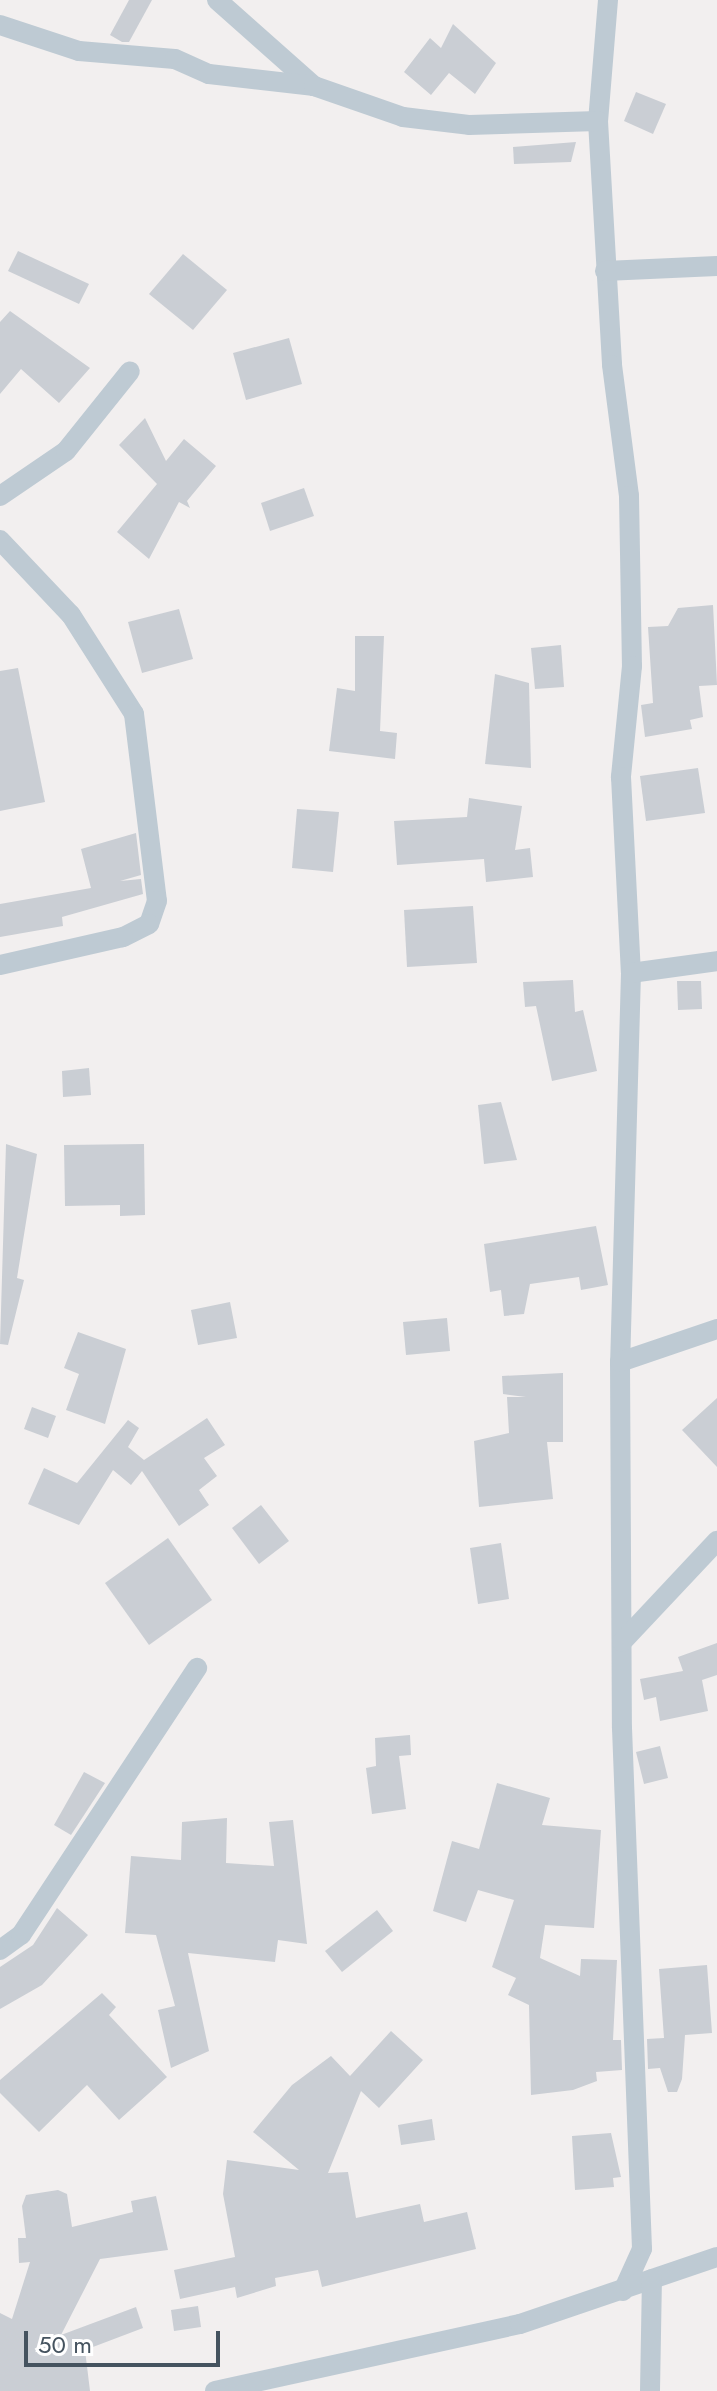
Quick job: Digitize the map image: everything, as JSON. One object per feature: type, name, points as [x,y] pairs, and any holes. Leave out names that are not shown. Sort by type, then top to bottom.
[{"type":"street","points":[[217,0],[314,86]]},
{"type":"street","points":[[608,0],[598,121],[605,271],[629,496],[632,666],[621,777],[631,973],[620,1362],[622,1642],[642,2235],[623,2291]]},
{"type":"street","points":[[0,25],[79,51],[175,59],[209,74],[314,86],[430,121],[555,127],[598,121]]},
{"type":"street","points":[[605,271],[717,266]]},
{"type":"street","points":[[0,496],[66,451],[130,371]]},
{"type":"street","points":[[0,540],[71,615],[134,714],[157,901],[149,924],[123,937],[0,965]]},
{"type":"street","points":[[631,973],[717,961]]},
{"type":"street","points":[[620,1362],[717,1329]]},
{"type":"street","points":[[622,1642],[717,1541]]},
{"type":"street","points":[[0,1950],[21,1935],[197,1668]]},
{"type":"street","points":[[215,2391],[520,2324],[717,2257]]},
{"type":"street","points":[[650,2391],[652,2279]]},
{"type":"building","points":[[129,0],[152,0],[129,42],[122,42],[110,35]]},
{"type":"building","points":[[453,24],[496,63],[475,94],[449,73],[431,95],[404,72],[430,38],[441,48]]},
{"type":"building","points":[[636,92],[666,104],[653,134],[624,121]]},
{"type":"building","points":[[576,142],[571,162],[514,164],[513,147]]},
{"type":"building","points":[[18,251],[89,284],[79,304],[8,271]]},
{"type":"building","points":[[183,254],[227,290],[193,330],[149,294]]},
{"type":"building","points":[[10,311],[90,368],[59,403],[21,369],[0,394],[0,322]]},
{"type":"building","points":[[289,338],[302,384],[246,400],[233,353]]},
{"type":"building","points":[[145,418],[166,461],[184,439],[216,466],[187,501],[190,508],[179,502],[149,559],[117,532],[157,484],[119,445]]},
{"type":"building","points":[[304,488],[314,516],[270,531],[261,503]]},
{"type":"building","points":[[713,605],[717,685],[699,686],[703,717],[690,720],[692,729],[645,737],[641,705],[653,703],[648,627],[668,626],[678,608]]},
{"type":"building","points":[[179,609],[193,659],[142,673],[128,622]]},
{"type":"building","points":[[355,636],[384,636],[380,731],[397,733],[395,759],[329,751],[337,688],[355,691]]},
{"type":"building","points":[[561,645],[564,687],[535,689],[531,648]]},
{"type":"building","points":[[18,668],[45,802],[0,811],[0,671]]},
{"type":"building","points":[[495,674],[529,683],[531,768],[485,764]]},
{"type":"building","points":[[698,768],[705,813],[646,821],[640,776]]},
{"type":"building","points":[[469,798],[522,806],[515,850],[530,848],[533,877],[486,882],[484,859],[397,865],[394,821],[467,817]]},
{"type":"building","points":[[297,809],[339,812],[333,872],[292,868]]},
{"type":"building","points":[[136,833],[141,875],[120,881],[141,879],[143,894],[62,917],[63,926],[0,937],[0,904],[91,888],[81,849]]},
{"type":"building","points":[[473,906],[477,963],[407,967],[404,910]]},
{"type":"building","points":[[573,980],[575,1012],[583,1010],[597,1071],[552,1081],[536,1006],[525,1007],[523,982]]},
{"type":"building","points":[[677,981],[701,981],[702,1009],[678,1010]]},
{"type":"building","points":[[89,1068],[91,1095],[63,1097],[62,1071]]},
{"type":"building","points":[[501,1102],[517,1160],[484,1164],[478,1105]]},
{"type":"building","points":[[6,1144],[37,1154],[17,1278],[24,1280],[8,1345],[0,1344]]},
{"type":"building","points":[[144,1144],[145,1215],[120,1216],[120,1205],[65,1206],[64,1145]]},
{"type":"building","points":[[596,1226],[608,1285],[581,1290],[579,1277],[530,1284],[524,1314],[504,1316],[501,1290],[490,1292],[484,1244]]},
{"type":"building","points":[[230,1302],[237,1338],[198,1345],[191,1310]]},
{"type":"building","points":[[447,1318],[450,1351],[406,1355],[403,1322]]},
{"type":"building","points":[[78,1332],[126,1349],[105,1424],[66,1410],[79,1374],[64,1368]]},
{"type":"building","points":[[563,1373],[563,1442],[547,1442],[553,1499],[479,1507],[474,1441],[509,1433],[507,1397],[526,1397],[503,1394],[502,1376]]},
{"type":"building","points":[[717,1398],[717,1467],[682,1430]]},
{"type":"building","points":[[32,1407],[56,1416],[48,1438],[24,1429]]},
{"type":"building","points":[[207,1418],[225,1445],[204,1458],[217,1476],[199,1490],[209,1505],[179,1526],[142,1471],[131,1485],[113,1470],[79,1525],[28,1504],[44,1468],[77,1483],[128,1420],[139,1428],[128,1447],[144,1460]]},
{"type":"building","points":[[261,1505],[289,1541],[259,1564],[232,1528]]},
{"type":"building","points":[[168,1538],[212,1600],[149,1645],[105,1583]]},
{"type":"building","points":[[501,1543],[509,1599],[478,1604],[470,1548]]},
{"type":"building","points":[[717,1643],[717,1675],[702,1680],[708,1711],[660,1721],[656,1697],[644,1700],[640,1679],[683,1671],[678,1657]]},
{"type":"building","points":[[410,1735],[411,1755],[399,1756],[406,1809],[372,1814],[366,1768],[376,1766],[375,1738]]},
{"type":"building","points":[[660,1746],[668,1778],[644,1784],[636,1752]]},
{"type":"building","points":[[84,1772],[105,1783],[71,1835],[54,1825]]},
{"type":"building","points":[[497,1783],[550,1798],[542,1825],[601,1830],[594,1928],[545,1925],[540,1958],[580,1976],[581,1959],[617,1960],[613,2040],[621,2040],[622,2070],[596,2072],[597,2081],[573,2090],[531,2095],[529,2005],[508,1995],[516,1978],[492,1967],[514,1900],[478,1890],[466,1922],[433,1911],[452,1841],[479,1849]]},
{"type":"building","points":[[227,1818],[226,1863],[274,1866],[269,1822],[293,1820],[307,1944],[278,1940],[275,1962],[188,1953],[209,2051],[171,2068],[158,2010],[175,2006],[156,1935],[125,1933],[131,1856],[181,1860],[182,1822]]},
{"type":"building","points":[[57,1908],[88,1935],[42,1985],[0,2009],[0,1967],[33,1945]]},
{"type":"building","points":[[377,1910],[393,1931],[342,1972],[325,1951]]},
{"type":"building","points":[[707,1965],[712,2033],[685,2035],[682,2079],[677,2092],[668,2092],[660,2068],[648,2069],[647,2039],[664,2038],[659,1969]]},
{"type":"building","points":[[102,1993],[116,2007],[109,2015],[167,2077],[119,2120],[87,2085],[39,2132],[0,2093],[0,2080]]},
{"type":"building","points":[[391,2031],[423,2060],[379,2108],[361,2091],[328,2173],[348,2172],[356,2218],[420,2204],[424,2222],[467,2212],[476,2249],[322,2287],[318,2270],[275,2278],[276,2286],[237,2298],[235,2287],[180,2299],[174,2270],[235,2257],[223,2194],[227,2160],[299,2170],[253,2132],[292,2085],[331,2056],[350,2076]]},
{"type":"building","points":[[432,2119],[435,2140],[401,2145],[398,2125]]},
{"type":"building","points":[[611,2133],[621,2177],[613,2178],[614,2187],[575,2190],[572,2136]]},
{"type":"building","points":[[58,2190],[67,2194],[72,2227],[133,2212],[131,2201],[156,2196],[168,2250],[100,2259],[61,2335],[136,2307],[143,2328],[85,2350],[90,2391],[0,2391],[0,2313],[12,2319],[30,2262],[19,2263],[18,2238],[26,2238],[22,2206],[26,2195]]},
{"type":"building","points":[[198,2306],[201,2327],[174,2331],[171,2310]]}]
